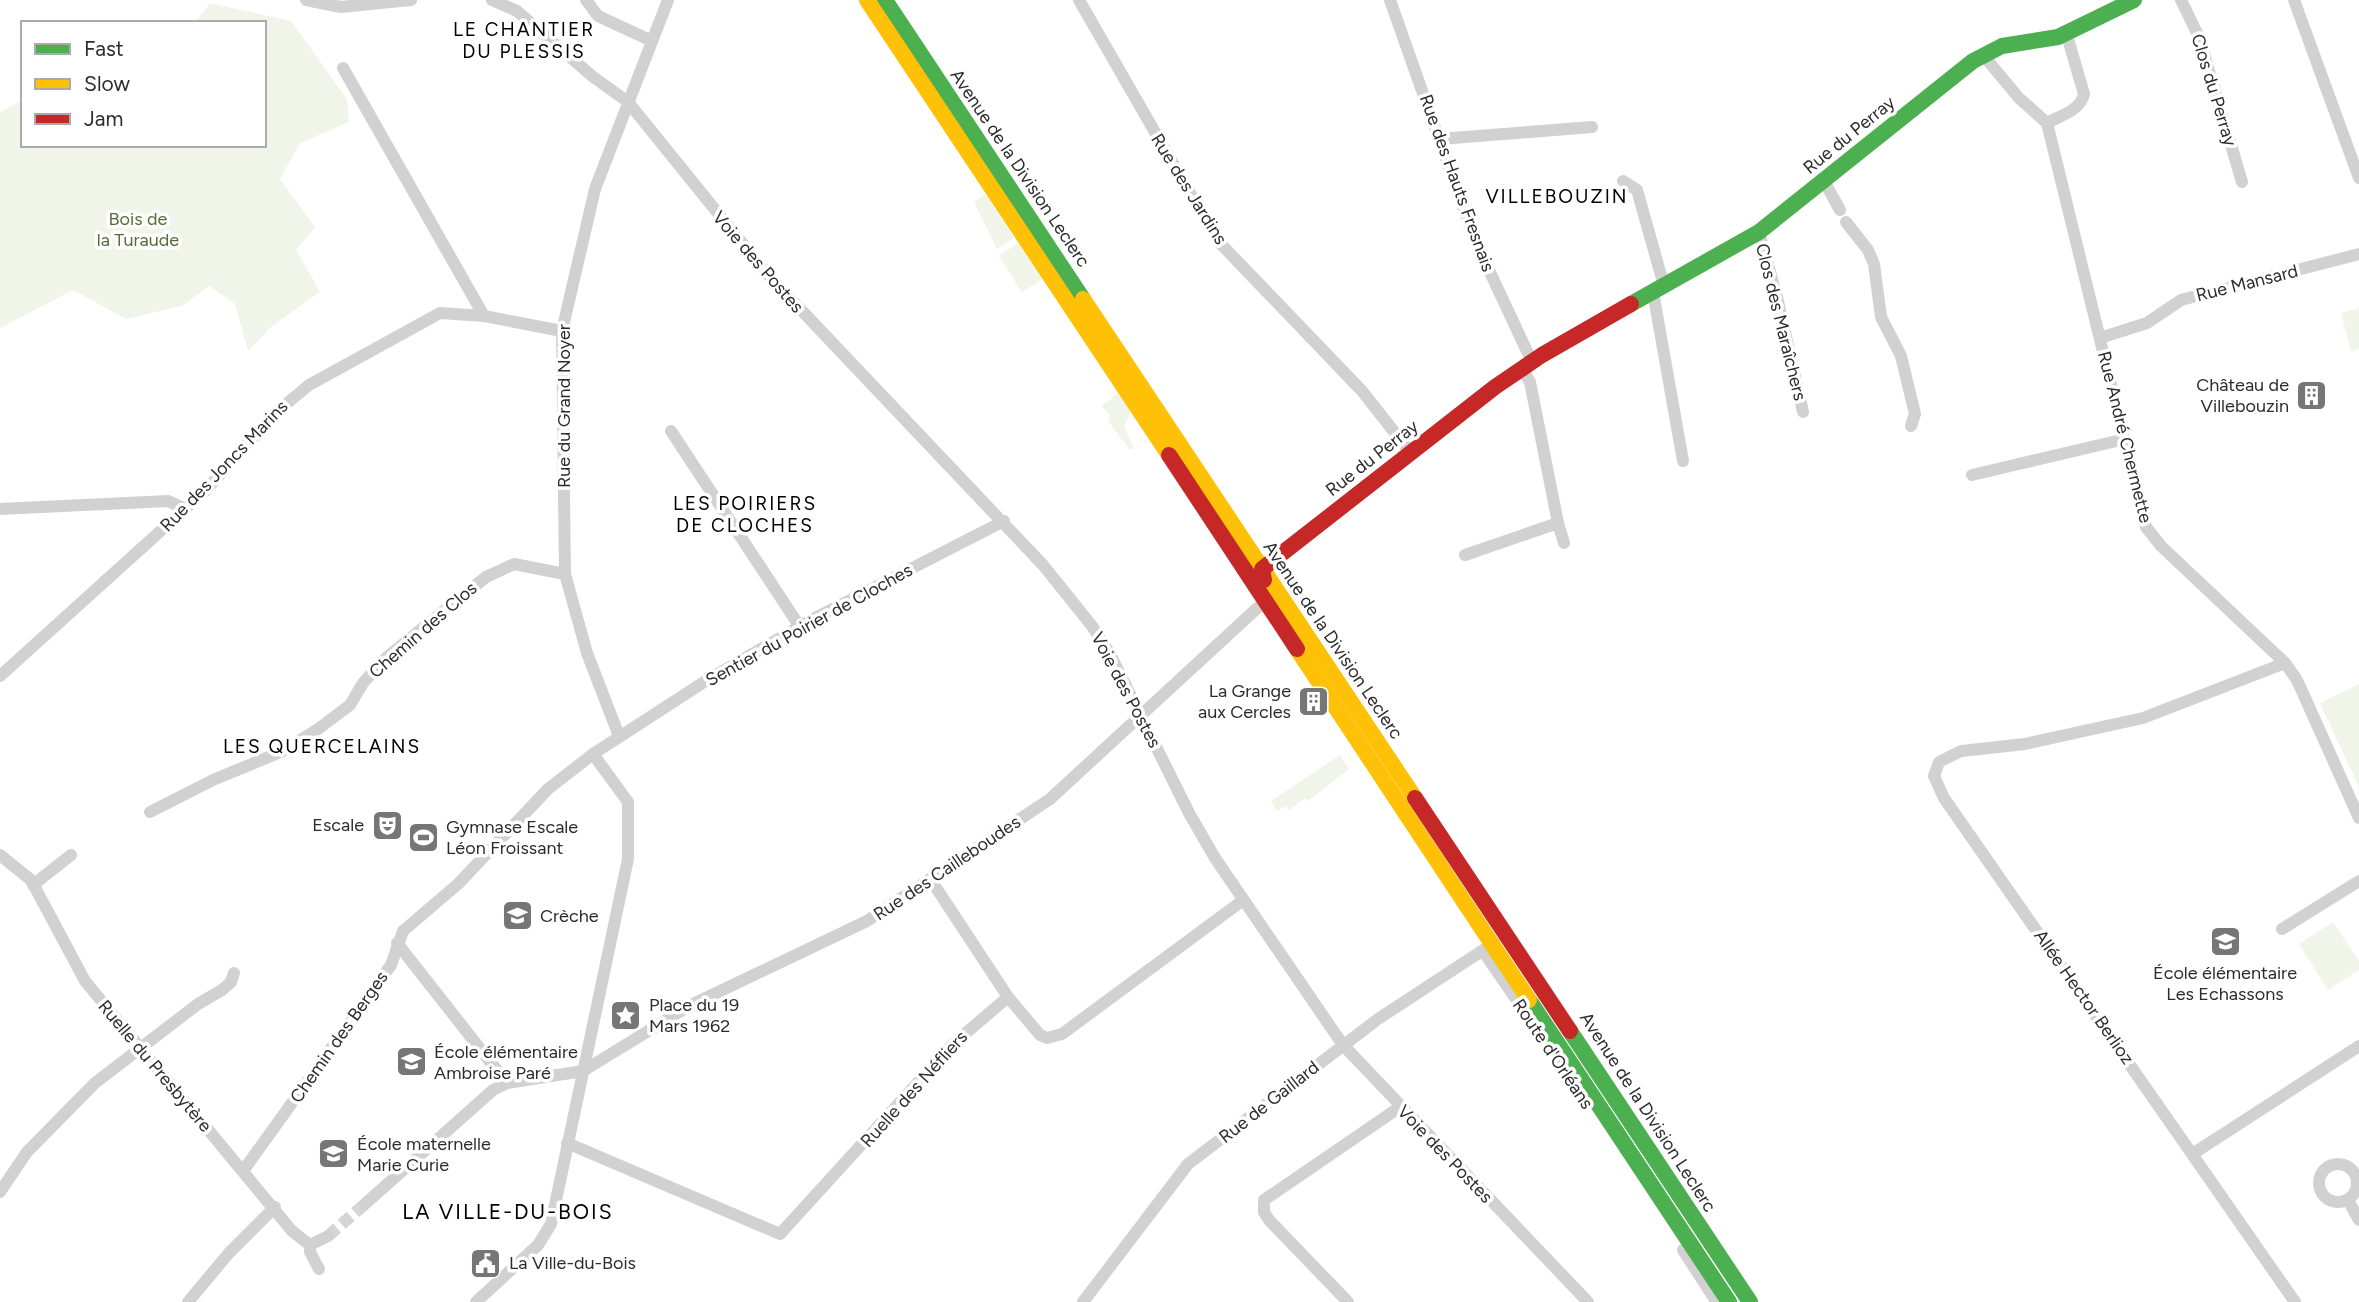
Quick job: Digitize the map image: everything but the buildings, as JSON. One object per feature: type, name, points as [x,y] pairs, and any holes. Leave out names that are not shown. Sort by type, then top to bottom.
[{"type":"main road","name":"Avenue de la Division Leclerc","points":[[867,0],[1266,600],[1488,947],[1727,1299]]},
{"type":"main road","name":"Avenue de la Division Leclerc","points":[[885,0],[1750,1302]]},
{"type":"main road","name":"Rue du Perray","points":[[1262,569],[1410,452],[1532,362],[1759,232],[1983,55],[2002,46],[2058,37],[2134,0]]},
{"type":"main road","points":[[1262,569],[1266,600]]},
{"type":"street","points":[[306,0],[341,7],[411,0]]},
{"type":"street","name":"Voie des Postes","points":[[492,0],[517,11],[592,76],[628,102],[719,218],[794,305],[1004,521],[1092,626],[1110,654],[1189,813],[1242,901],[1343,1045],[1399,1107],[1588,1302]]},
{"type":"street","points":[[586,0],[598,16],[652,41]]},
{"type":"street","name":"Rue du Grand Noyer","points":[[618,736],[587,653],[565,574],[562,331],[595,189],[668,0]]},
{"type":"street","name":"Rue des Jardins","points":[[1079,0],[1217,240],[1362,391],[1410,452]]},
{"type":"street","name":"Rue des Hauts Fresnais","points":[[1390,0],[1474,238],[1532,362],[1530,382],[1563,543]]},
{"type":"street","name":"Clos du Perray","points":[[2181,0],[2199,37],[2242,182]]},
{"type":"street","points":[[2294,0],[2359,178]]},
{"type":"street","points":[[1983,55],[2019,98],[2047,123],[2075,108],[2082,102],[2084,94],[2066,32]]},
{"type":"street","points":[[343,68],[484,316]]},
{"type":"street","name":"Rue André Chermette","points":[[2047,123],[2146,527],[2161,546],[2284,663],[2297,680],[2359,818]]},
{"type":"street","points":[[1440,139],[1592,127]]},
{"type":"street","points":[[1623,181],[1637,190],[1658,289],[1683,461]]},
{"type":"street","points":[[1824,181],[1874,264],[1881,317],[1901,356],[1915,414],[1911,426]]},
{"type":"street","name":"Clos des Maraîchers","points":[[1759,232],[1779,302],[1802,412]]},
{"type":"street","name":"Rue Mansard","points":[[2100,338],[2147,323],[2181,300],[2359,254]]},
{"type":"street","name":"Rue des Joncs Marins","points":[[0,676],[223,472],[274,414],[309,384],[432,316],[456,313],[484,316],[562,331]]},
{"type":"street","points":[[671,431],[800,626]]},
{"type":"street","points":[[1972,475],[2125,439]]},
{"type":"street","points":[[0,509],[168,501],[183,508]]},
{"type":"street","name":"Sentier du Poirier de Cloches","points":[[618,736],[800,626],[1004,521]]},
{"type":"street","points":[[1465,555],[1559,523]]},
{"type":"street","name":"Chemin des Clos","points":[[150,812],[213,780],[283,751],[318,729],[350,705],[363,683],[386,658],[493,573],[525,564],[565,574]]},
{"type":"street","name":"Rue des Cailleboudes","points":[[583,1071],[689,1006],[867,921],[1050,799],[1250,618],[1266,600]]},
{"type":"street","name":"Allée Hector Berlioz","points":[[2284,663],[2143,718],[2025,744],[1961,751],[1939,762],[1934,776],[1944,799],[2194,1153],[2295,1302]]},
{"type":"street","name":"Chemin des Berges","points":[[243,1171],[391,965],[403,931],[458,884],[548,789],[618,736]]},
{"type":"street","points":[[477,1302],[523,1260],[546,1234],[554,1215],[607,947],[624,885],[630,815],[625,797],[593,754]]},
{"type":"street","name":"Ruelle du Presbytère","points":[[0,855],[27,875],[85,981],[275,1207],[292,1231],[310,1245],[310,1252],[319,1269]]},
{"type":"street","points":[[33,885],[71,855]]},
{"type":"street","points":[[932,880],[1009,997],[1040,1035],[1047,1038],[1062,1034],[1242,901]]},
{"type":"street","points":[[2282,929],[2359,881]]},
{"type":"street","points":[[397,943],[507,1083]]},
{"type":"street","name":"Rue de Gaillard","points":[[1083,1302],[1188,1164],[1343,1045],[1488,947]]},
{"type":"street","name":"Route d'Orléans","points":[[1488,947],[1716,1301],[1727,1299]]},
{"type":"street","points":[[0,1192],[12,1171],[52,1124],[139,1048],[222,990],[231,982],[233,973]]},
{"type":"street","name":"Ruelle des Néfliers","points":[[567,1143],[780,1234],[953,1044],[1009,997]]},
{"type":"street","points":[[2194,1153],[2359,1046]]},
{"type":"street","points":[[588,1048],[604,1059]]},
{"type":"street","points":[[365,1204],[493,1090],[507,1083],[583,1071]]},
{"type":"street","points":[[1348,1302],[1266,1216],[1264,1200],[1399,1107]]},
{"type":"street","name":"Route d'Orléans","points":[[1624,1158],[1647,1180]]},
{"type":"street","points":[[2348,1200],[2359,1220]]},
{"type":"street","points":[[188,1302],[229,1253],[275,1207]]},
{"type":"street","points":[[310,1245],[328,1236]]},
{"type":"green space","name":"Bois de la Turaude","points":[[210,3],[291,21],[347,99],[349,122],[300,143],[280,179],[315,227],[296,250],[320,292],[272,326],[248,351],[235,304],[209,286],[182,306],[126,319],[73,290],[0,328],[0,112],[21,101],[21,147],[266,147],[266,21],[196,21]]},
{"type":"green space","points":[[986,194],[1014,238],[997,249],[974,202]]},
{"type":"green space","points":[[1018,243],[1043,279],[1022,292],[999,256]]},
{"type":"green space","points":[[2359,308],[2359,349],[2351,351],[2341,313]]},
{"type":"green space","points":[[1118,393],[1131,412],[1124,426],[1134,448],[1130,450],[1108,421],[1110,416],[1102,406]]},
{"type":"green space","points":[[2359,684],[2359,787],[2320,703]]},
{"type":"green space","points":[[1340,755],[1349,769],[1308,801],[1305,798],[1289,810],[1286,806],[1277,811],[1271,801]]},
{"type":"green space","points":[[2333,922],[2359,961],[2359,970],[2328,990],[2299,944]]},
{"type":"tunnel","points":[[328,1236],[365,1204]]},
{"type":"traffic: fast","points":[[885,0],[1083,299]]},
{"type":"traffic: fast","points":[[1631,304],[1759,232],[1973,61],[2002,46],[2058,37],[2134,0]]},
{"type":"traffic: fast","points":[[1529,1000],[1729,1302]]},
{"type":"traffic: fast","points":[[1570,1031],[1750,1302]]},
{"type":"traffic: slow","points":[[867,0],[1169,455]]},
{"type":"traffic: slow","points":[[1083,299],[1415,798]]},
{"type":"traffic: slow","points":[[1297,649],[1529,1000]]},
{"type":"traffic: jam","points":[[1264,580],[1262,569],[1495,387],[1542,355],[1631,304]]},
{"type":"traffic: jam","points":[[1169,455],[1297,649]]},
{"type":"traffic: jam","points":[[1415,798],[1570,1031]]},
{"type":"place","name":"Château de Villebouzin","points":[[2312,395]]},
{"type":"place","name":"La Grange aux Cercles","points":[[1314,701]]},
{"type":"place","name":"Escale","points":[[387,825]]},
{"type":"place","name":"Gymnase Escale Léon Froissant","points":[[423,837]]},
{"type":"place","name":"Crèche","points":[[517,916]]},
{"type":"place","name":"École élémentaire Les Echassons","points":[[2225,942]]},
{"type":"place","name":"Place du 19 Mars 1962","points":[[626,1015]]},
{"type":"place","name":"École élémentaire Ambroise Paré","points":[[411,1062]]},
{"type":"place","name":"École maternelle Marie Curie","points":[[334,1154]]},
{"type":"place","name":"La Ville-du-Bois","points":[[486,1263]]},
{"type":"district","name":"LE CHANTIER DU PLESSIS","points":[[524,40]]},
{"type":"district","name":"VILLEBOUZIN","points":[[1557,196]]},
{"type":"district","name":"LES POIRIERS DE CLOCHES","points":[[745,514]]},
{"type":"district","name":"LES QUERCELAINS","points":[[322,746]]},
{"type":"district","name":"LA VILLE-DU-BOIS","points":[[508,1211]]}]
